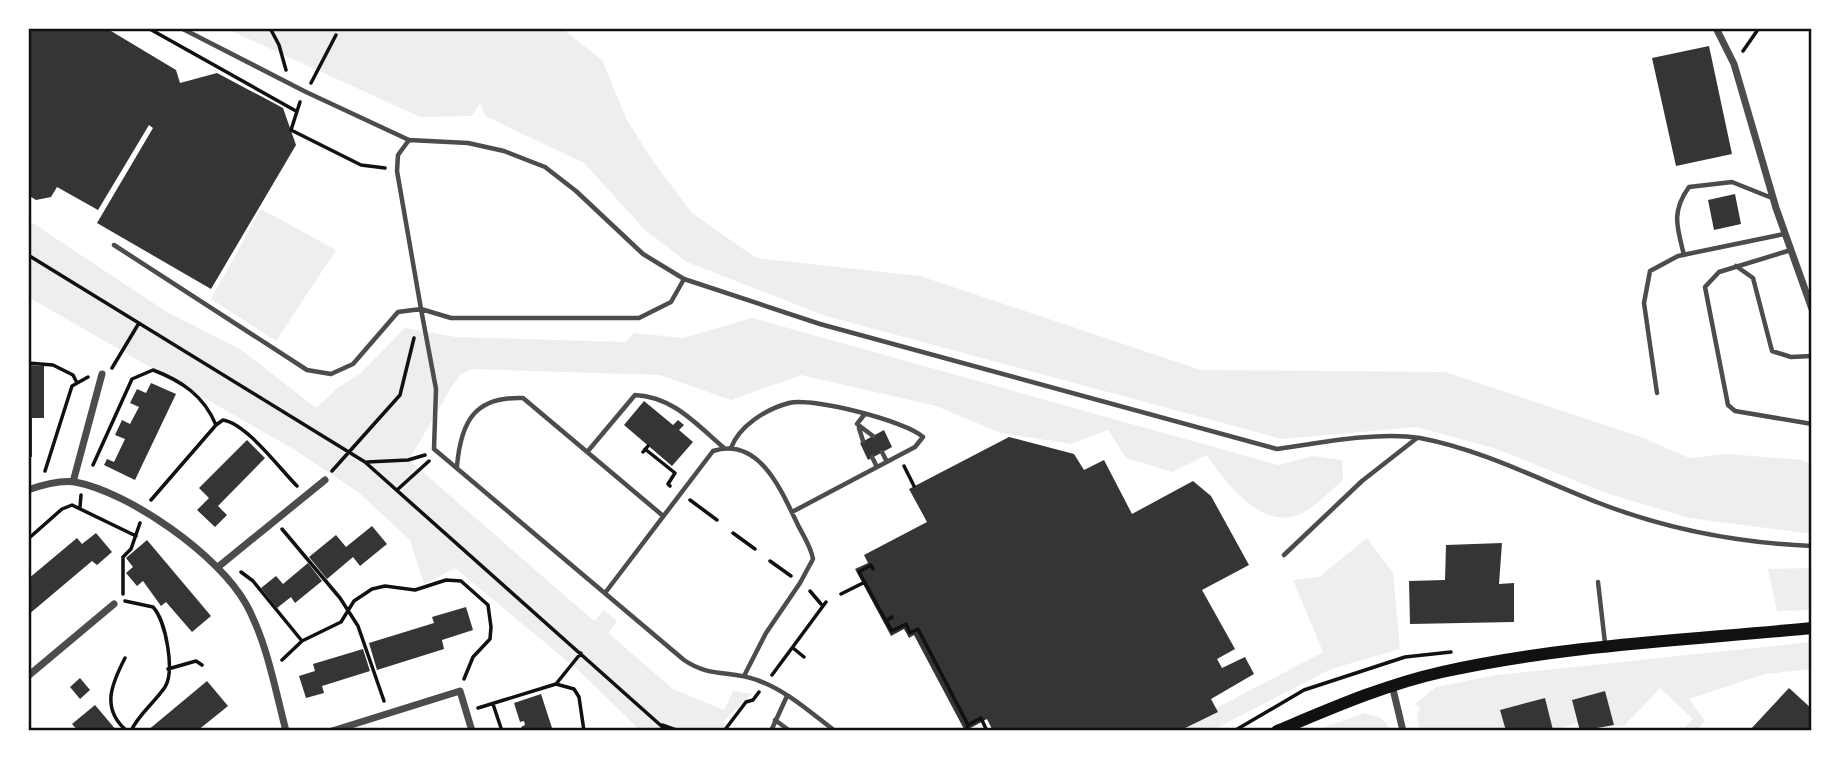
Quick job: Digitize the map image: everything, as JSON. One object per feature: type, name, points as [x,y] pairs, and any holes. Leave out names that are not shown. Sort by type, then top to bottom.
[{"type":"main road","points":[[1277,731],[1392,685],[1443,672],[1606,648],[1812,628]]},
{"type":"street","points":[[1716,28],[1734,64],[1773,198],[1812,309]]},
{"type":"street","points":[[73,482],[102,374]]},
{"type":"street","points":[[218,568],[325,480]]},
{"type":"street","points":[[28,490],[43,485],[73,482],[105,492],[186,538],[218,568],[246,603],[269,668],[286,731]]},
{"type":"street","points":[[28,676],[114,604]]},
{"type":"street","points":[[1392,685],[1403,731]]},
{"type":"street","points":[[332,731],[460,691],[472,731]]},
{"type":"lane","points":[[181,28],[306,92],[409,140],[492,148],[545,167],[576,191],[643,254],[684,279],[820,324],[1277,449],[1348,439],[1417,438],[1483,454],[1602,504],[1684,529],[1780,544],[1812,546]]},
{"type":"lane","points":[[409,140],[398,155],[397,172],[436,389],[434,449],[605,593],[646,631],[693,666],[723,676],[744,676],[766,683],[835,731]]},
{"type":"lane","points":[[1684,254],[1677,214],[1678,202],[1689,187],[1732,182],[1773,198]]},
{"type":"lane","points":[[1657,393],[1644,303],[1650,271],[1684,254],[1785,234]]},
{"type":"lane","points":[[114,245],[307,370],[331,374],[353,364],[398,312],[421,309],[451,318],[639,318],[671,302],[684,279]]},
{"type":"lane","points":[[1793,250],[1718,272],[1705,287],[1728,405],[1735,411],[1812,424]]},
{"type":"lane","points":[[1735,265],[1754,278],[1772,351],[1791,357],[1812,356]]},
{"type":"lane","points":[[588,451],[635,396],[655,396],[674,405],[723,447]]},
{"type":"lane","points":[[457,466],[459,444],[469,421],[486,402],[500,397],[523,398],[662,515]]},
{"type":"lane","points":[[732,448],[743,426],[789,403],[809,403],[864,415],[911,428],[923,437],[915,447],[792,512]]},
{"type":"lane","points":[[863,441],[858,426],[864,415]]},
{"type":"lane","points":[[858,426],[873,436]]},
{"type":"lane","points":[[1284,555],[1362,481],[1417,438]]},
{"type":"lane","points":[[605,593],[701,463],[713,451],[723,447],[746,451],[769,471],[812,552],[811,566],[766,633],[744,676]]},
{"type":"lane","points":[[882,452],[887,462]]},
{"type":"lane","points":[[872,457],[877,467]]},
{"type":"lane","points":[[1598,583],[1606,648]]},
{"type":"lane","points":[[771,731],[787,696]]},
{"type":"lane","points":[[775,720],[790,731]]},
{"type":"path","points":[[148,28],[296,111]]},
{"type":"path","points":[[270,28],[279,45],[287,82]]},
{"type":"path","points":[[1734,64],[1759,28]]},
{"type":"path","points":[[336,35],[296,111],[291,130],[360,165],[397,172]]},
{"type":"path","points":[[28,255],[365,462],[667,731]]},
{"type":"path","points":[[325,480],[400,395],[421,309]]},
{"type":"path","points":[[43,485],[67,398],[77,383],[115,366],[139,323]]},
{"type":"path","points":[[28,363],[52,365],[73,375],[77,383]]},
{"type":"path","points":[[85,486],[132,379],[138,374],[153,370],[190,388],[209,410],[216,425]]},
{"type":"path","points":[[125,658],[113,682],[110,700],[111,713],[129,731],[167,684],[168,647],[159,613],[153,607],[121,600],[124,585],[123,557],[136,536],[156,490],[179,470],[216,425],[223,420],[233,422],[306,496]]},
{"type":"path","points":[[645,449],[676,473],[668,484],[670,486]]},
{"type":"path","points":[[365,462],[408,460]]},
{"type":"path","points":[[902,464],[914,486]]},
{"type":"path","points":[[397,490],[418,468]]},
{"type":"path","points":[[689,499],[717,520]]},
{"type":"path","points":[[28,539],[62,509],[72,505],[136,536]]},
{"type":"path","points":[[275,520],[358,626],[388,713]]},
{"type":"path","points":[[733,533],[755,549]]},
{"type":"path","points":[[227,560],[253,581],[302,641]]},
{"type":"path","points":[[770,561],[792,577]]},
{"type":"path","points":[[873,569],[871,565],[859,572],[886,621],[892,631],[906,624],[910,633],[918,629],[968,725],[967,731]]},
{"type":"path","points":[[269,668],[295,650],[302,641],[341,622],[361,594],[372,589],[384,586],[415,590],[446,580],[461,581],[488,605],[491,627],[490,639],[473,657],[460,691]]},
{"type":"path","points":[[841,594],[865,582]]},
{"type":"path","points":[[776,669],[819,613],[823,603],[810,591]]},
{"type":"path","points":[[886,621],[892,617]]},
{"type":"path","points":[[793,648],[804,657]]},
{"type":"path","points":[[556,684],[581,653]]},
{"type":"path","points":[[168,669],[196,661],[202,665]]},
{"type":"path","points":[[466,711],[556,684],[574,689],[579,697],[584,731]]},
{"type":"path","points":[[724,731],[746,702],[756,696]]},
{"type":"path","points":[[493,704],[502,731]]},
{"type":"path","points":[[968,725],[981,718],[987,731]]},
{"type":"path","points":[[660,724],[679,731]]},
{"type":"path","points":[[436,731],[472,731]]},
{"type":"shaded area","points":[[225,28],[561,28],[602,60],[627,120],[650,157],[692,213],[756,258],[920,276],[1201,370],[1445,372],[1641,437],[1689,458],[1727,454],[1803,460],[1812,465],[1812,534],[1689,518],[1606,493],[1494,448],[1416,427],[1282,439],[826,316],[687,262],[645,230],[584,163],[485,116],[480,103],[472,116],[420,117]]},
{"type":"shaded area","points":[[261,209],[336,250],[276,341],[211,299]]},
{"type":"shaded area","points":[[28,220],[167,312],[240,349],[316,408],[339,387],[360,374],[405,328],[456,337],[626,342],[634,333],[683,338],[752,318],[1278,465],[1313,456],[1342,460],[1343,480],[1308,510],[1282,518],[1268,515],[1244,499],[1222,477],[1207,455],[1172,472],[1126,458],[1108,430],[1071,444],[1001,433],[936,406],[801,375],[731,400],[660,375],[471,369],[460,375],[452,386],[409,460],[594,621],[604,610],[617,621],[608,633],[673,689],[724,710],[733,691],[752,694],[724,721],[724,731],[641,731],[578,670],[455,568],[424,584],[410,540],[358,492],[295,450],[28,297]]},
{"type":"shaded area","points":[[1367,538],[1393,573],[1400,649],[1331,669],[1211,731],[1173,731],[1323,652],[1293,580],[1319,577]]},
{"type":"shaded area","points":[[1812,568],[1812,610],[1777,611],[1768,569]]},
{"type":"shaded area","points":[[1812,642],[1812,669],[1765,674],[1689,699],[1705,721],[1696,731],[1681,731],[1693,719],[1660,688],[1624,726],[1614,725],[1605,691],[1572,700],[1578,723],[1553,730],[1545,698],[1500,710],[1506,731],[1420,731],[1417,717],[1420,707],[1414,705],[1436,687],[1497,675]]},
{"type":"shaded area","points":[[1364,713],[1381,718],[1392,731],[1314,731]]},
{"type":"building","points":[[28,28],[106,28],[176,70],[180,83],[217,73],[283,108],[296,145],[211,289],[97,223],[153,128],[149,125],[98,210],[57,187],[51,197],[36,200],[28,195]]},
{"type":"building","points":[[1709,46],[1732,154],[1676,166],[1652,58]]},
{"type":"building","points":[[1735,194],[1741,224],[1714,230],[1708,200]]},
{"type":"building","points":[[28,365],[44,366],[44,418],[32,418],[32,457],[28,457]]},
{"type":"building","points":[[151,383],[176,394],[135,480],[104,465],[107,459],[114,462],[125,439],[115,435],[122,420],[130,424],[139,407],[130,403],[137,389],[146,393]]},
{"type":"building","points":[[644,401],[673,425],[678,420],[684,425],[679,430],[693,442],[672,466],[624,425]]},
{"type":"building","points":[[884,430],[892,447],[868,460],[860,443]]},
{"type":"building","points":[[1009,437],[1074,454],[1084,470],[1104,460],[1132,514],[1193,481],[1211,496],[1249,565],[1202,590],[1235,649],[1217,659],[1222,668],[1245,657],[1254,674],[1211,699],[1218,712],[1179,731],[993,731],[987,719],[965,731],[914,635],[909,638],[904,629],[891,636],[855,569],[868,563],[864,555],[927,522],[909,489]]},
{"type":"building","points":[[247,440],[265,458],[218,506],[227,515],[215,527],[197,510],[209,498],[199,488]]},
{"type":"building","points":[[372,526],[387,544],[360,566],[353,557],[327,579],[309,557],[336,535],[346,547]]},
{"type":"building","points":[[96,533],[112,552],[97,565],[92,561],[28,615],[28,579],[77,538],[82,544]]},
{"type":"building","points":[[147,540],[211,616],[192,632],[166,602],[161,606],[143,581],[137,586],[126,573],[133,567],[126,558]]},
{"type":"building","points":[[1502,543],[1499,584],[1514,583],[1514,622],[1410,624],[1409,581],[1445,580],[1446,545]]},
{"type":"building","points":[[308,563],[322,581],[295,603],[291,597],[277,608],[261,588],[276,576],[283,584]]},
{"type":"building","points":[[466,607],[473,630],[442,640],[444,649],[377,670],[369,643],[434,623],[432,617]]},
{"type":"building","points":[[363,649],[370,671],[322,686],[324,693],[306,698],[299,676],[315,671],[313,664]]},
{"type":"building","points":[[80,678],[90,690],[80,699],[70,687]]},
{"type":"building","points":[[207,681],[228,706],[197,731],[147,731]]},
{"type":"building","points":[[1789,688],[1812,709],[1812,731],[1749,731]]},
{"type":"building","points":[[1605,691],[1614,725],[1580,731],[1572,700]]},
{"type":"building","points":[[541,694],[553,731],[523,731],[521,727],[525,725],[524,721],[520,722],[514,703]]},
{"type":"building","points":[[1545,698],[1553,730],[1506,731],[1500,710]]},
{"type":"building","points":[[95,705],[117,731],[78,731],[72,724]]}]
